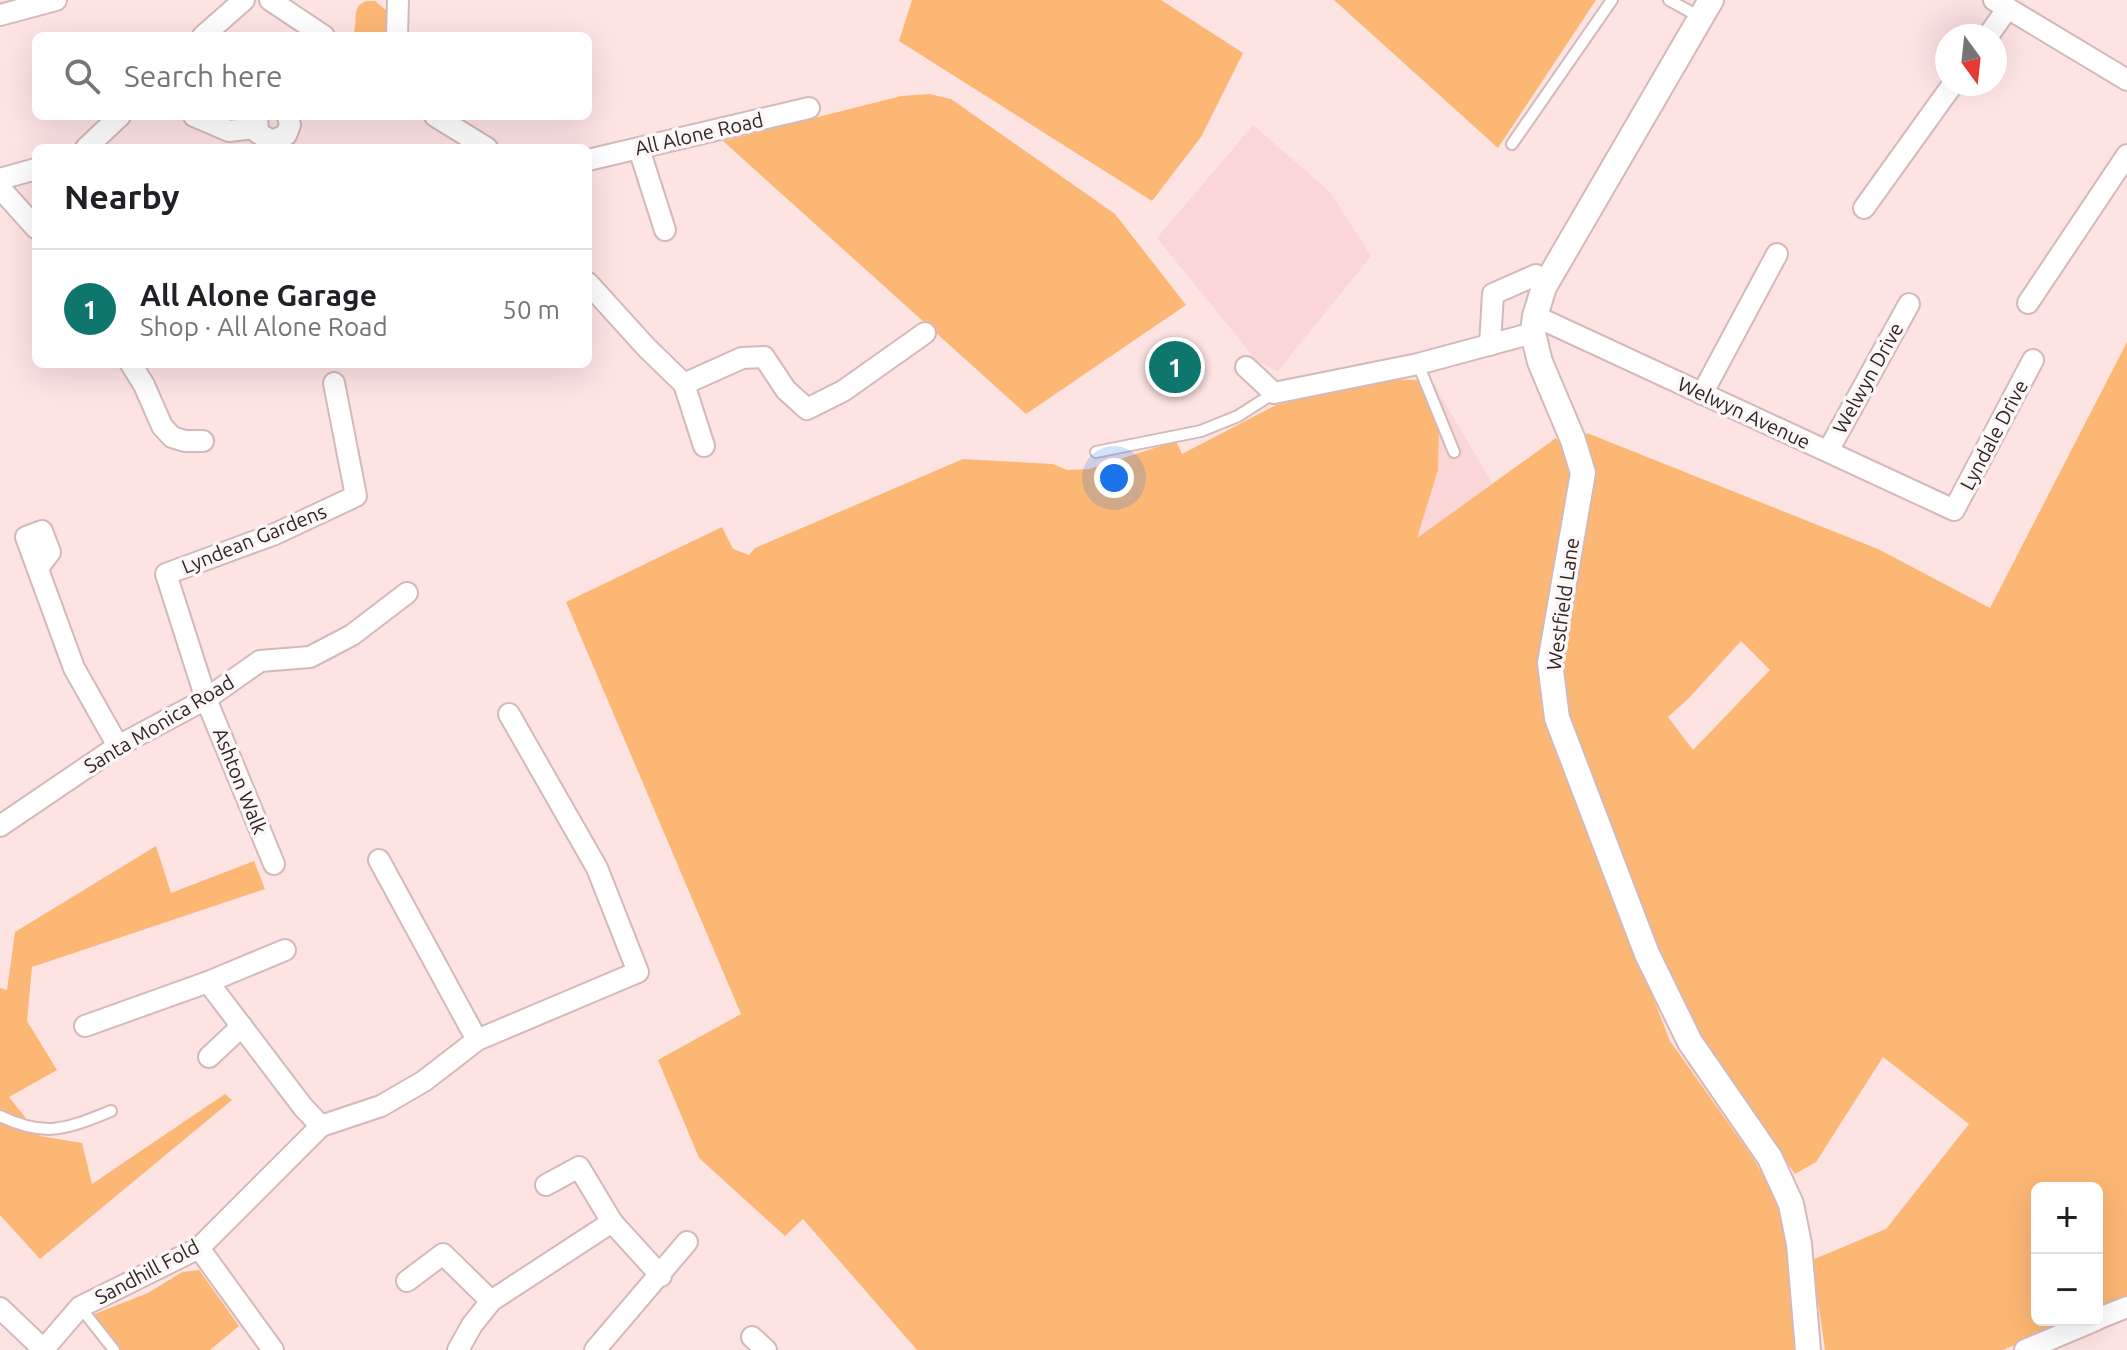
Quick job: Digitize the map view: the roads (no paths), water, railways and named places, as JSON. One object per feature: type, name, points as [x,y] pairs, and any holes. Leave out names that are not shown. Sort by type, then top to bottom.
[{"type":"street","points":[[0,15],[56,0]]},
{"type":"street","points":[[208,32],[244,0]]},
{"type":"street","points":[[270,0],[318,32]]},
{"type":"street","points":[[397,32],[398,0]]},
{"type":"street","points":[[1993,24],[2001,4],[2127,80]]},
{"type":"street","points":[[1246,367],[1274,393],[1418,364],[1490,345],[1534,324],[1544,287],[1705,9]]},
{"type":"street","points":[[1864,208],[1944,96]]},
{"type":"street","name":"All Alone Road","points":[[592,159],[809,108]]},
{"type":"street","points":[[90,144],[116,120]]},
{"type":"street","points":[[203,120],[229,131],[257,122],[266,140],[277,141],[289,130],[288,120]]},
{"type":"street","points":[[442,120],[480,144]]},
{"type":"street","points":[[639,149],[665,230]]},
{"type":"street","points":[[2028,303],[2127,155]]},
{"type":"street","points":[[0,179],[32,170]]},
{"type":"street","points":[[0,188],[32,224]]},
{"type":"street","points":[[1702,394],[1777,254]]},
{"type":"street","points":[[1490,345],[1493,294],[1536,275]]},
{"type":"street","points":[[592,287],[684,384],[704,446]]},
{"type":"street","name":"Welwyn Drive","points":[[1828,451],[1909,304]]},
{"type":"street","name":"Welwyn Avenue","points":[[1534,324],[1702,394],[1954,510]]},
{"type":"street","name":"Westfield Lane","points":[[1534,324],[1540,362],[1573,440],[1583,473],[1550,663],[1557,718],[1647,954],[1690,1042],[1770,1158],[1791,1204],[1799,1244],[1808,1350]]},
{"type":"street","points":[[684,384],[742,358],[764,357],[786,390],[807,409],[843,391],[925,333]]},
{"type":"street","name":"Lyndale Drive","points":[[1954,510],[2033,360]]},
{"type":"street","points":[[133,368],[162,426],[172,437],[203,441]]},
{"type":"street","name":"Lyndean Gardens","points":[[206,699],[166,574],[275,534],[356,496],[334,383]]},
{"type":"street","points":[[26,537],[74,668],[118,746]]},
{"type":"street","name":"Santa Monica Road","points":[[0,826],[118,746],[206,699],[260,661],[310,657],[352,635],[407,593]]},
{"type":"street","name":"Ashton Walk","points":[[206,699],[274,864]]},
{"type":"street","points":[[208,982],[303,1107],[321,1126],[381,1106],[424,1081],[477,1040],[638,972],[597,868],[509,714]]},
{"type":"street","points":[[379,860],[477,1040]]},
{"type":"street","points":[[85,1026],[208,982],[285,950]]},
{"type":"street","points":[[209,1057],[242,1026]]},
{"type":"street","name":"Sandhill Fold","points":[[43,1349],[80,1307],[199,1248],[321,1126]]},
{"type":"street","points":[[546,1185],[579,1167],[612,1222],[661,1276]]},
{"type":"street","points":[[458,1350],[491,1301],[612,1222]]},
{"type":"street","points":[[595,1350],[687,1242]]},
{"type":"street","points":[[199,1248],[273,1350]]},
{"type":"street","points":[[407,1281],[443,1254],[491,1301]]},
{"type":"street","points":[[2103,1317],[2127,1307]]},
{"type":"street","points":[[0,1308],[43,1349]]},
{"type":"street","points":[[2025,1350],[2082,1326]]},
{"type":"lane","points":[[1512,144],[1612,0]]},
{"type":"lane","points":[[1669,0],[1705,9]]},
{"type":"lane","points":[[1418,364],[1454,452]]},
{"type":"lane","points":[[1096,452],[1201,431],[1238,416],[1274,393]]},
{"type":"lane","points":[[0,1116],[47,1131],[81,1123],[111,1111]]},
{"type":"lane","points":[[80,1307],[114,1350]]},
{"type":"place","name":"All Alone Garage","points":[[1175,367]]}]
